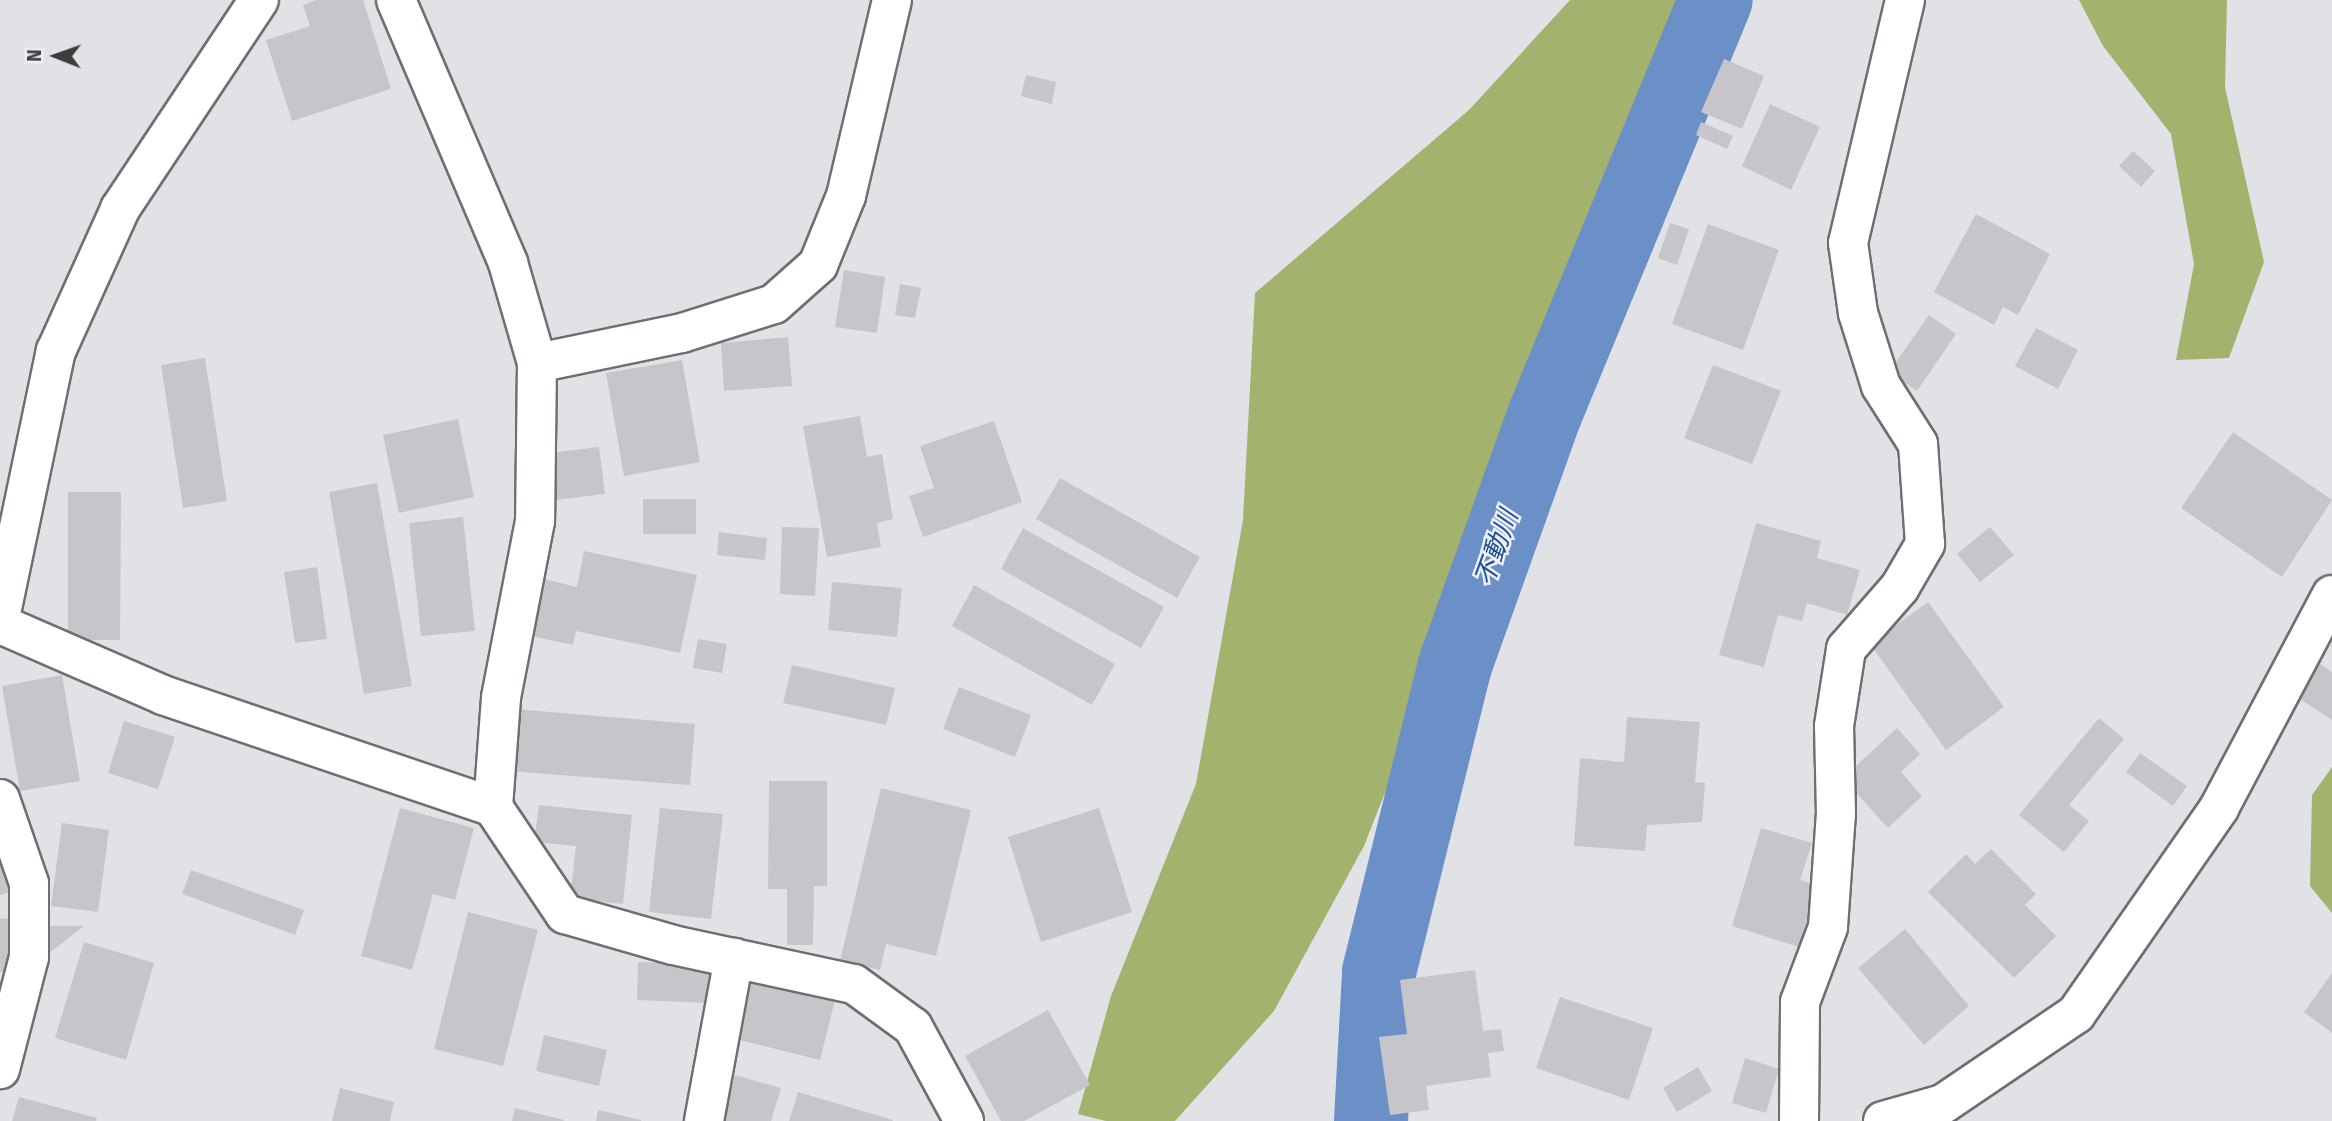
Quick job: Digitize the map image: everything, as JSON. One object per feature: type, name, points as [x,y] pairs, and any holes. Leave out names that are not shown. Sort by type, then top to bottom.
[{"type":"street","points":[[0,618],[56,351],[120,209],[259,0]]},
{"type":"street","points":[[396,0],[508,263],[537,363],[535,521],[501,698],[493,807]]},
{"type":"street","points":[[537,363],[682,333],[774,304],[818,265],[846,196],[892,0]]},
{"type":"street","points":[[1800,1121],[1800,1002],[1828,927],[1836,814],[1834,726],[1846,649],[1900,587],[1925,544],[1918,444],[1881,386],[1858,313],[1848,243],[1905,0]]},
{"type":"street","points":[[1883,1121],[1943,1104],[2076,1014],[2219,808],[2332,594]]},
{"type":"street","points":[[0,624],[163,695],[493,807],[565,914],[734,958],[854,984],[913,1027],[964,1121]]},
{"type":"street","points":[[0,799],[29,883],[29,957],[0,1069]]},
{"type":"street","points":[[704,1121],[734,958]]},
{"type":"green space","points":[[1570,0],[1697,0],[1364,846],[1274,1011],[1175,1121],[1106,1121],[1078,1114],[1111,996],[1196,784],[1243,520],[1255,293],[1469,110]]},
{"type":"green space","points":[[2079,0],[2227,0],[2225,87],[2264,262],[2229,358],[2176,360],[2194,264],[2171,134],[2103,46]]},
{"type":"green space","points":[[2332,767],[2332,913],[2310,886],[2312,795]]},
{"type":"building","points":[[317,0],[363,0],[391,89],[292,121],[266,40],[310,26],[303,5]]},
{"type":"building","points":[[1724,59],[1764,76],[1742,129],[1701,112]]},
{"type":"building","points":[[1026,75],[1056,82],[1052,104],[1021,96]]},
{"type":"building","points":[[1770,104],[1820,127],[1791,190],[1742,166]]},
{"type":"building","points":[[1701,122],[1733,136],[1727,149],[1696,135]]},
{"type":"building","points":[[2133,151],[2155,171],[2141,187],[2119,166]]},
{"type":"building","points":[[1976,214],[2050,254],[2018,315],[2003,307],[1994,325],[1934,292]]},
{"type":"building","points":[[1670,223],[1689,229],[1677,265],[1658,258]]},
{"type":"building","points":[[1708,224],[1779,250],[1743,350],[1672,324]]},
{"type":"building","points":[[844,270],[885,277],[877,333],[835,327]]},
{"type":"building","points":[[900,284],[921,288],[915,318],[895,315]]},
{"type":"building","points":[[1929,315],[1956,334],[1917,391],[1889,372]]},
{"type":"building","points":[[2036,328],[2078,350],[2058,389],[2015,366]]},
{"type":"building","points":[[788,337],[792,386],[724,391],[721,343]]},
{"type":"building","points":[[205,358],[227,501],[183,508],[161,365]]},
{"type":"building","points":[[682,360],[700,462],[624,476],[606,373]]},
{"type":"building","points":[[1713,365],[1781,391],[1752,464],[1684,438]]},
{"type":"building","points":[[860,416],[867,457],[882,454],[893,519],[877,523],[881,547],[827,557],[803,426]]},
{"type":"building","points":[[458,419],[474,497],[399,513],[383,435]]},
{"type":"building","points":[[994,421],[1022,502],[923,537],[909,496],[934,488],[920,446]]},
{"type":"building","points":[[2233,432],[2332,500],[2282,577],[2181,508]]},
{"type":"building","points":[[599,447],[605,494],[555,500],[550,453]]},
{"type":"building","points":[[1060,478],[1200,557],[1177,598],[1036,519]]},
{"type":"building","points":[[377,483],[412,686],[364,694],[329,492]]},
{"type":"building","points":[[68,492],[121,492],[120,640],[68,640]]},
{"type":"building","points":[[643,499],[696,499],[696,534],[643,534]]},
{"type":"building","points":[[463,517],[475,631],[421,636],[409,523]]},
{"type":"building","points":[[1756,523],[1821,541],[1817,558],[1860,570],[1847,615],[1807,603],[1802,621],[1778,615],[1764,667],[1719,655]]},
{"type":"building","points":[[782,527],[819,528],[815,596],[780,594]]},
{"type":"building","points":[[1990,527],[2014,555],[1980,582],[1957,554]]},
{"type":"building","points":[[1023,528],[1164,607],[1141,648],[1001,569]]},
{"type":"building","points":[[719,532],[767,538],[765,560],[717,555]]},
{"type":"building","points":[[584,551],[697,575],[680,653],[576,631],[573,645],[531,636],[544,579],[577,587]]},
{"type":"building","points":[[317,567],[327,639],[295,643],[284,572]]},
{"type":"building","points":[[832,582],[902,588],[897,637],[828,630]]},
{"type":"building","points":[[974,585],[1115,664],[1092,705],[952,626]]},
{"type":"building","points":[[1928,602],[2004,707],[1946,750],[1870,644]]},
{"type":"building","points":[[698,639],[727,644],[722,673],[693,668]]},
{"type":"building","points":[[2316,661],[2332,672],[2332,720],[2294,695]]},
{"type":"building","points":[[792,665],[895,688],[886,725],[783,703]]},
{"type":"building","points":[[62,675],[80,781],[20,791],[2,686]]},
{"type":"building","points":[[959,687],[1031,715],[1015,757],[943,729]]},
{"type":"building","points":[[514,709],[695,724],[690,785],[508,771]]},
{"type":"building","points":[[1627,717],[1700,722],[1695,782],[1705,783],[1702,822],[1647,825],[1645,851],[1574,846],[1580,758],[1624,762]]},
{"type":"building","points":[[2099,718],[2124,739],[2069,805],[2089,821],[2064,852],[2019,815]]},
{"type":"building","points":[[124,721],[175,737],[158,789],[108,773]]},
{"type":"building","points":[[1897,728],[1920,754],[1901,772],[1922,796],[1888,828],[1843,778]]},
{"type":"building","points":[[2140,753],[2187,786],[2173,806],[2126,772]]},
{"type":"building","points":[[769,781],[827,781],[827,886],[814,886],[813,945],[787,945],[787,889],[768,889]]},
{"type":"building","points":[[881,788],[971,810],[936,956],[886,944],[880,970],[840,961]]},
{"type":"building","points":[[539,805],[632,815],[623,904],[570,898],[576,846],[534,842]]},
{"type":"building","points":[[400,808],[474,828],[455,900],[433,894],[412,970],[361,956]]},
{"type":"building","points":[[660,808],[723,814],[711,919],[649,912]]},
{"type":"building","points":[[1099,808],[1132,912],[1041,942],[1008,837]]},
{"type":"building","points":[[62,823],[109,830],[98,912],[51,906]]},
{"type":"building","points":[[1761,828],[1812,843],[1800,880],[1817,885],[1799,947],[1732,926]]},
{"type":"building","points":[[1991,849],[2036,894],[2025,905],[2056,936],[2014,978],[1928,892],[1966,854],[1975,864]]},
{"type":"building","points":[[0,854],[13,891],[0,895]]},
{"type":"building","points":[[191,870],[304,910],[295,935],[182,894]]},
{"type":"building","points":[[468,912],[538,930],[503,1066],[434,1049]]},
{"type":"building","points":[[12,918],[12,971],[0,972],[0,919]]},
{"type":"building","points":[[39,926],[84,926],[44,957]]},
{"type":"building","points":[[1905,929],[1969,1006],[1924,1045],[1858,968]]},
{"type":"building","points":[[84,942],[154,963],[126,1060],[55,1038]]},
{"type":"building","points":[[638,962],[712,965],[711,1003],[637,1000]]},
{"type":"building","points":[[1475,970],[1483,1031],[1501,1029],[1504,1051],[1488,1053],[1491,1077],[1426,1086],[1429,1110],[1390,1115],[1379,1037],[1407,1034],[1400,980]]},
{"type":"building","points":[[2332,973],[2332,1033],[2304,1012]]},
{"type":"building","points":[[748,978],[835,1000],[820,1060],[732,1038]]},
{"type":"building","points":[[1560,997],[1653,1028],[1629,1100],[1536,1068]]},
{"type":"building","points":[[1048,1010],[1090,1085],[1024,1121],[1001,1121],[965,1056]]},
{"type":"building","points":[[544,1035],[607,1050],[599,1086],[536,1071]]},
{"type":"building","points":[[1745,1058],[1779,1069],[1766,1113],[1732,1103]]},
{"type":"building","points":[[1698,1067],[1712,1091],[1677,1112],[1663,1088]]},
{"type":"building","points":[[735,1075],[781,1088],[771,1121],[722,1121]]},
{"type":"building","points":[[340,1088],[394,1102],[390,1121],[332,1121]]},
{"type":"building","points":[[798,1092],[893,1120],[789,1121]]},
{"type":"building","points":[[19,1097],[97,1118],[96,1121],[12,1121]]},
{"type":"building","points":[[515,1108],[564,1120],[512,1121]]},
{"type":"building","points":[[598,1110],[641,1120],[641,1121],[596,1121]]},
{"type":"waterway","name":"不動川","points":[[1371,1121],[1379,972],[1455,665],[1545,414],[1716,0]]}]
